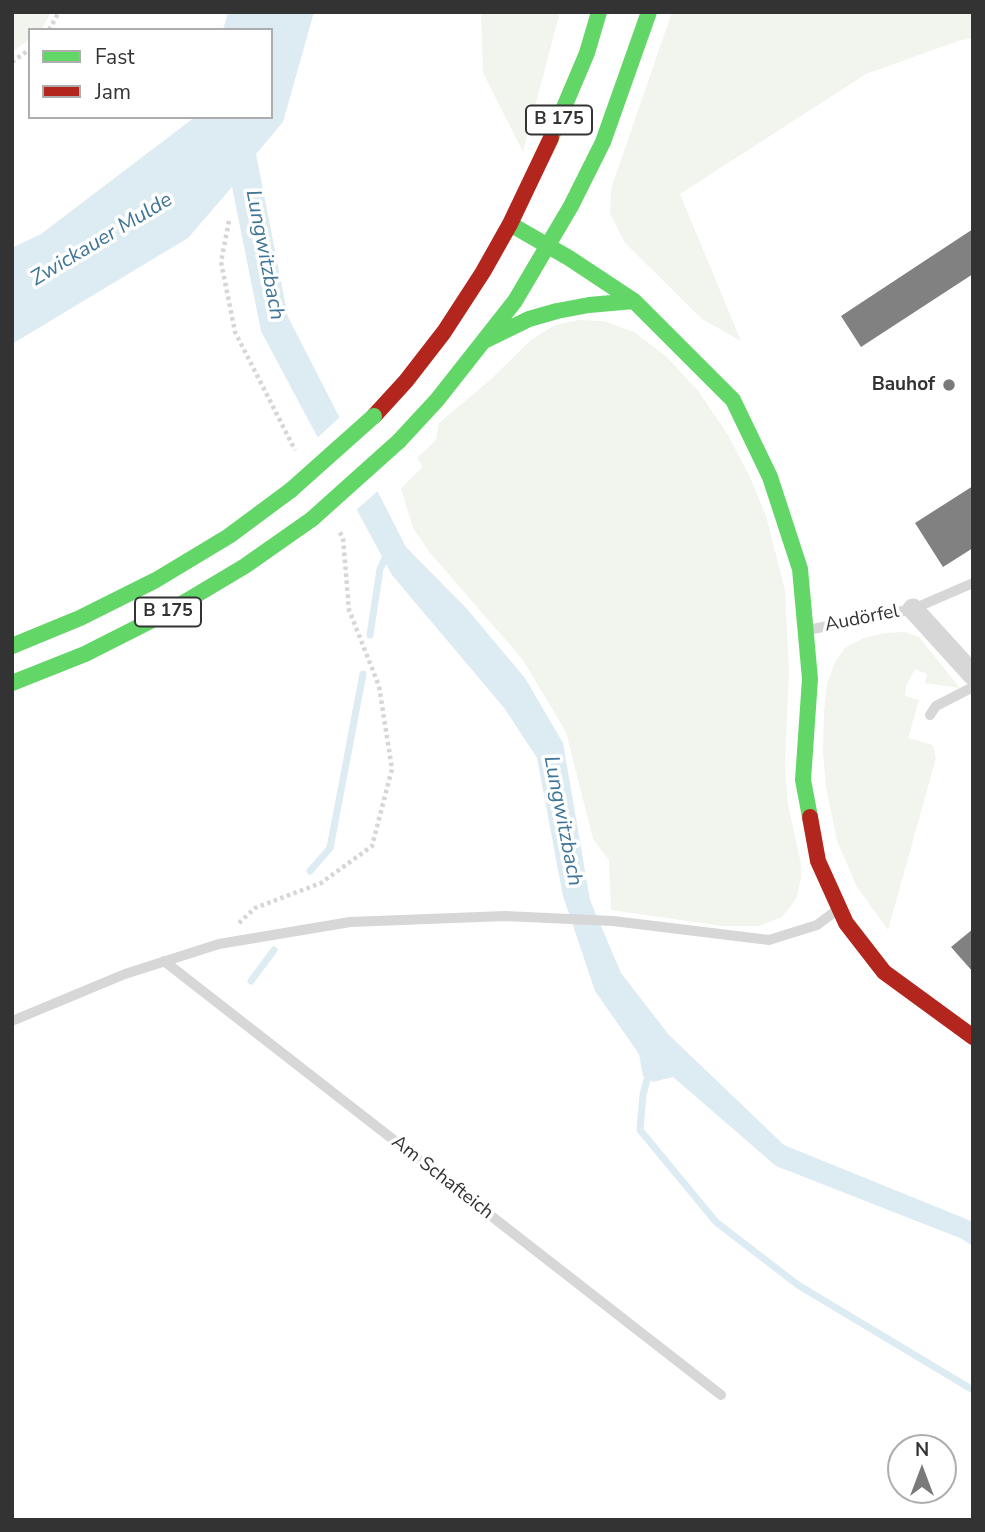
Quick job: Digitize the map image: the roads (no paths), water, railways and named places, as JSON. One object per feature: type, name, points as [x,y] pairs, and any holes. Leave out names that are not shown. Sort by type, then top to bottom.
[{"type":"main road","name":"B 175","points":[[12,646],[80,618],[156,580],[229,536],[291,490],[374,416],[406,381],[444,332],[510,224],[559,121],[587,53],[598,12]]},
{"type":"main road","name":"B 175","points":[[12,683],[85,654],[168,612],[245,566],[312,519],[398,441],[437,400],[515,301],[571,206],[603,142],[649,12]]},
{"type":"main road","points":[[510,224],[548,245],[634,302],[733,400],[770,477],[800,569],[810,679],[803,780],[817,860],[846,923],[884,972],[973,1037]]},
{"type":"main road","points":[[486,340],[529,319],[557,311],[589,305],[634,302]]},
{"type":"street","name":"Audörfel","points":[[913,609],[973,675]]},
{"type":"lane","points":[[913,609],[973,583]]},
{"type":"lane","name":"Audörfel","points":[[805,630],[913,609]]},
{"type":"lane","points":[[930,715],[936,706],[973,687]]},
{"type":"lane","points":[[12,1021],[125,974],[219,944],[350,922],[505,916],[613,921],[769,940],[817,925],[839,908]]},
{"type":"lane","name":"Am Schafteich","points":[[164,961],[721,1395]]},
{"type":"water","points":[[228,12],[314,12],[283,122],[256,154],[288,317],[406,547],[467,609],[525,678],[563,743],[590,900],[621,973],[669,1035],[784,1145],[971,1221],[973,1246],[960,1238],[776,1166],[673,1077],[653,1082],[643,1076],[639,1054],[595,991],[563,896],[537,758],[505,709],[392,575],[303,410],[261,331],[232,187],[188,238],[12,344],[12,248],[41,234],[192,119],[273,119],[273,28],[224,28]]},
{"type":"waterway","points":[[370,635],[380,569],[387,554]]},
{"type":"waterway","points":[[310,871],[330,848],[363,674]]},
{"type":"waterway","points":[[251,981],[274,950]]},
{"type":"waterway","points":[[649,1072],[643,1095],[640,1130],[716,1222],[798,1285],[973,1390]]},
{"type":"place","name":"Bauhof","points":[[949,385]]},
{"type":"water label","name":"Zwickauer Mulde","points":[[102,240]]},
{"type":"water label","name":"Lungwitzbach","points":[[264,255]]},
{"type":"water label","name":"Lungwitzbach","points":[[562,821]]}]
